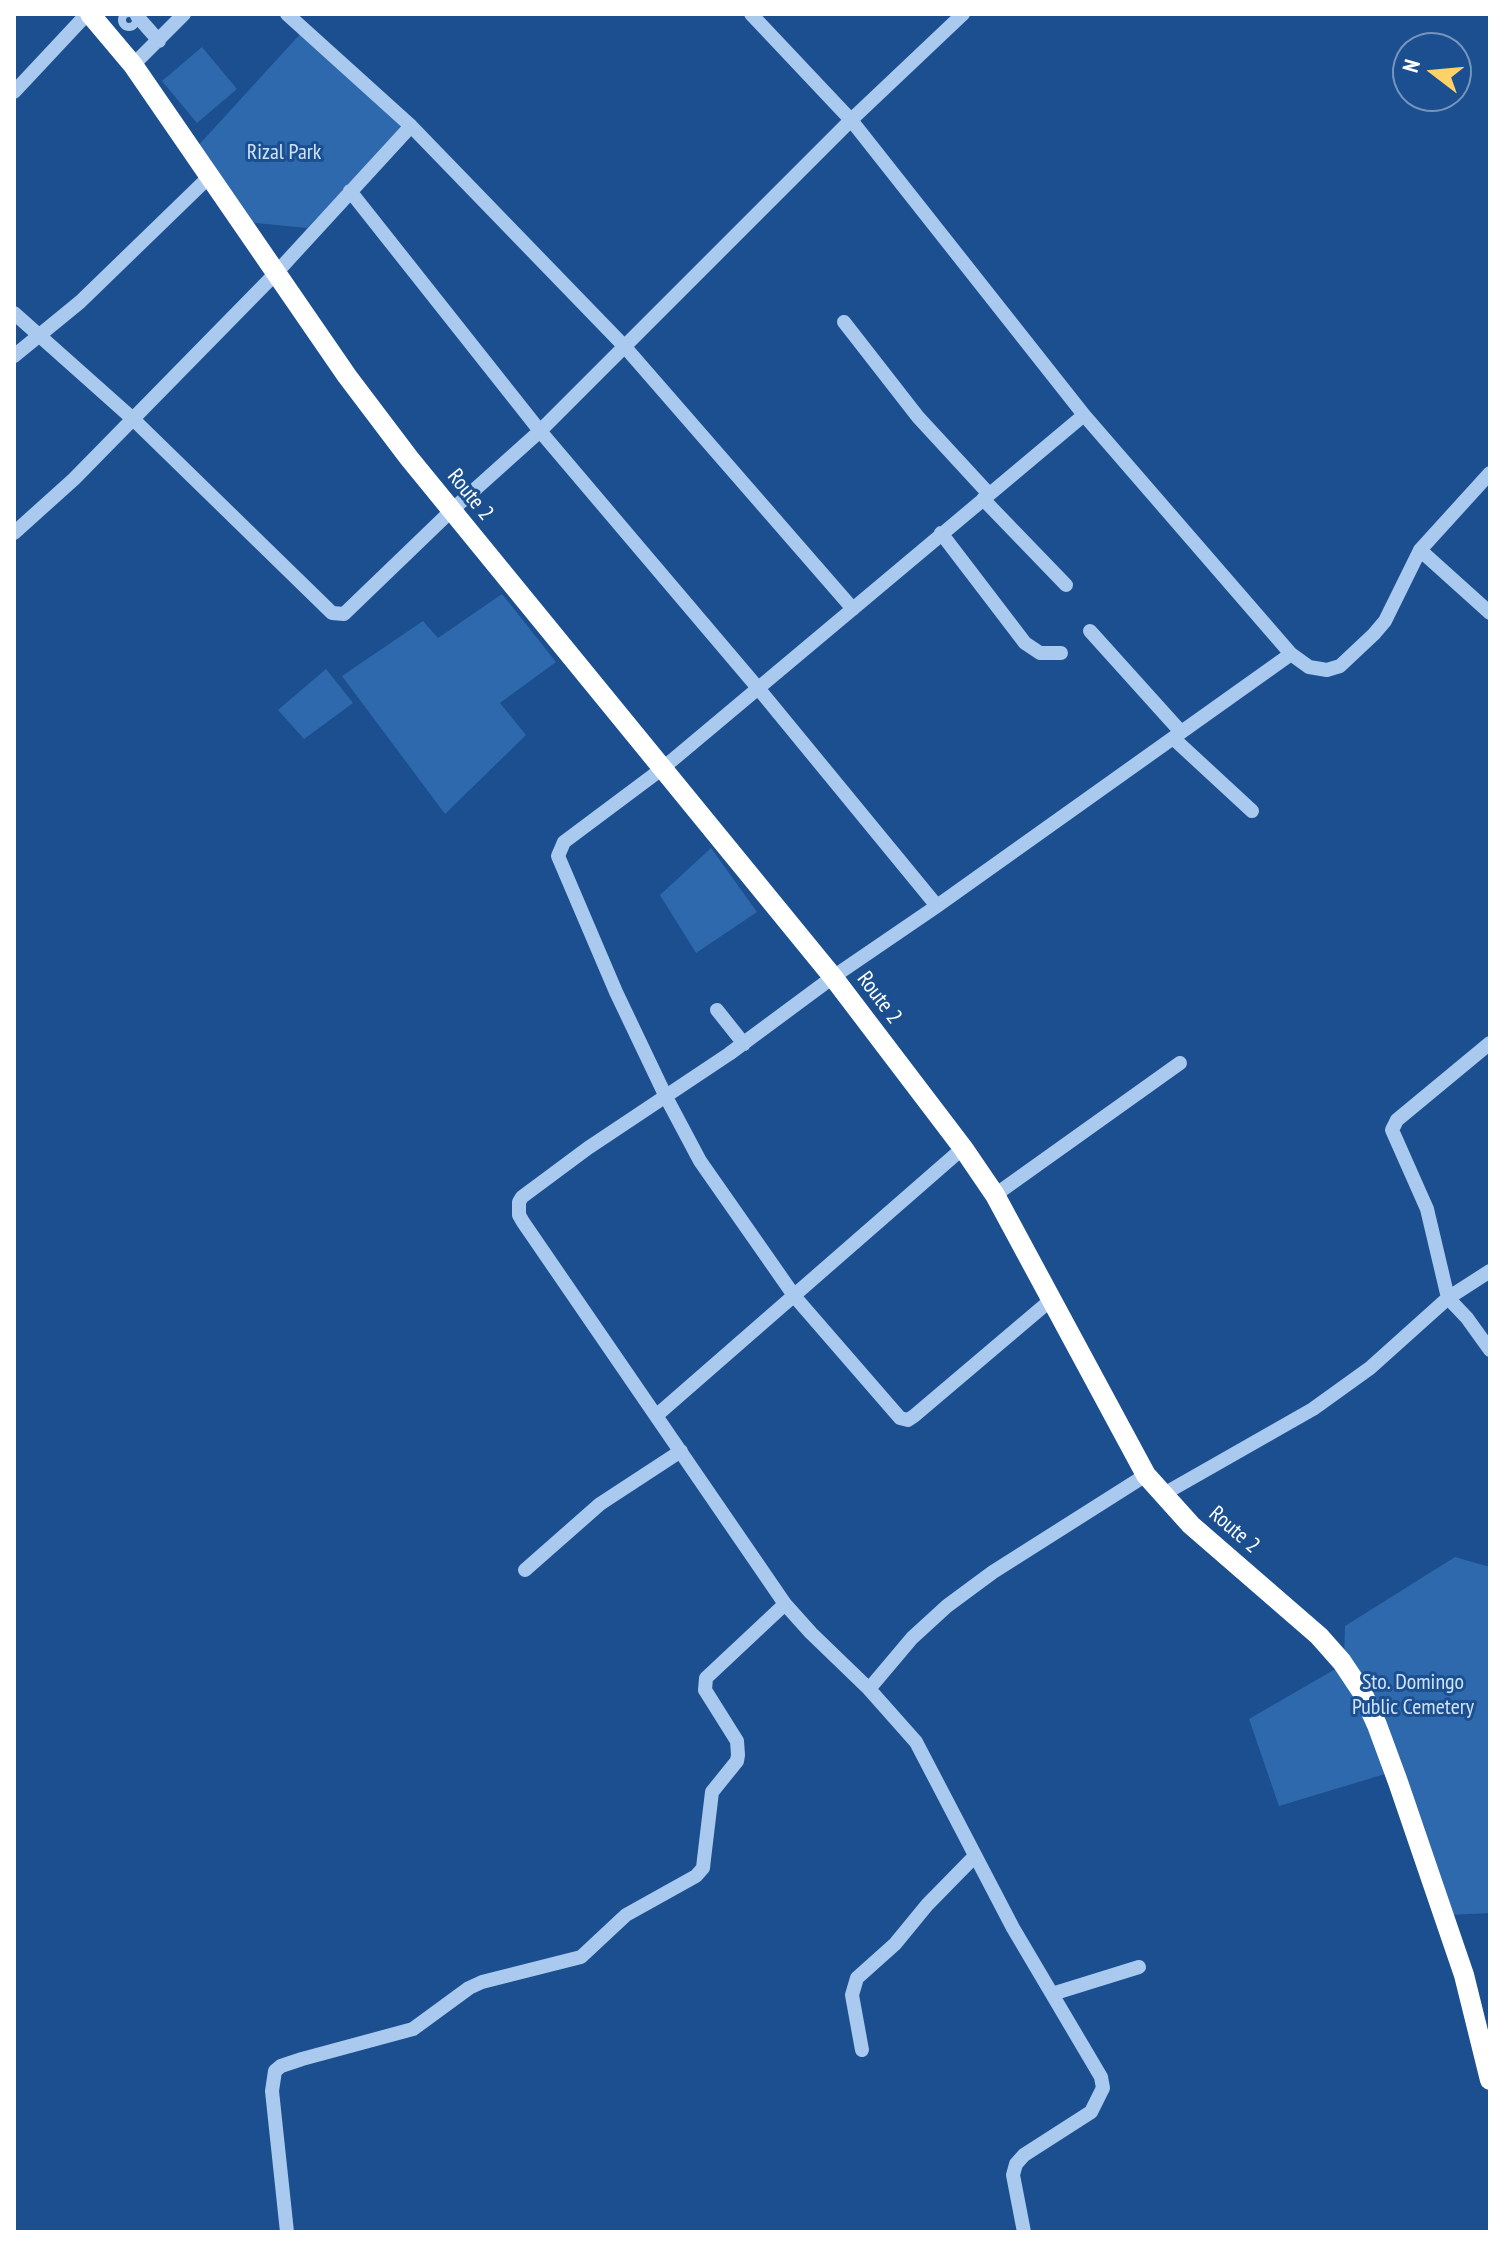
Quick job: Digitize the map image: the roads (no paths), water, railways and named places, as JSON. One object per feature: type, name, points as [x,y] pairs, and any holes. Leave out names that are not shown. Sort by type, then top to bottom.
[{"type":"highway","name":"Route 2","points":[[88,14],[132,19],[133,65],[347,376],[452,510],[833,977],[963,1148],[995,1195],[1146,1475],[1191,1525],[1319,1636],[1342,1662],[1362,1692],[1377,1725],[1445,1916],[1489,2071]]},
{"type":"street","points":[[14,92],[88,14]]},
{"type":"street","points":[[133,65],[184,14]]},
{"type":"street","points":[[287,14],[411,126],[625,347],[853,609]]},
{"type":"street","points":[[751,14],[851,120],[1084,415],[1291,654],[1317,670],[1340,666],[1385,621],[1420,550],[1489,476]]},
{"type":"street","points":[[14,313],[133,419],[336,615],[344,614],[540,431],[851,120],[963,14]]},
{"type":"street","points":[[132,19],[160,39]]},
{"type":"street","points":[[14,533],[74,479],[277,272],[411,126]]},
{"type":"street","points":[[14,356],[39,338],[210,176]]},
{"type":"street","points":[[350,191],[540,431],[758,688],[937,906]]},
{"type":"street","points":[[844,322],[918,417],[1066,585]]},
{"type":"street","points":[[1052,1299],[908,1420],[900,1418],[795,1297],[700,1161],[666,1097],[597,950],[558,856],[564,842],[663,768],[1084,415]]},
{"type":"street","points":[[941,533],[1025,643],[1040,653],[1061,653]]},
{"type":"street","points":[[1420,550],[1490,613]]},
{"type":"street","points":[[1090,631],[1177,735],[1252,811]]},
{"type":"street","points":[[1024,2232],[1013,2175],[1016,2164],[1024,2155],[1091,2112],[1103,2088],[1101,2077],[1013,1928],[916,1742],[869,1689],[785,1604],[523,1222],[519,1210],[522,1197],[588,1148],[744,1044],[833,977],[1291,654]]},
{"type":"street","points":[[717,1010],[744,1044]]},
{"type":"street","points":[[1490,1043],[1397,1120],[1392,1130],[1427,1209],[1448,1298],[1490,1350]]},
{"type":"street","points":[[995,1195],[1180,1063]]},
{"type":"street","points":[[657,1415],[963,1148]]},
{"type":"street","points":[[1162,1495],[1313,1409],[1370,1368],[1448,1298],[1490,1271]]},
{"type":"street","points":[[525,1570],[600,1504],[681,1451]]},
{"type":"street","points":[[869,1689],[912,1638],[947,1606],[993,1572],[1146,1475]]},
{"type":"street","points":[[287,2232],[272,2091],[275,2071],[302,2059],[413,2029],[482,1982],[581,1957],[626,1915],[696,1876],[703,1868],[712,1792],[737,1761],[738,1755],[737,1741],[705,1690],[706,1678],[785,1604]]},
{"type":"street","points":[[862,2050],[852,1995],[857,1978],[895,1944],[927,1905],[975,1856]]},
{"type":"street","points":[[1052,1994],[1139,1967]]},
{"type":"park label","name":"Rizal Park","points":[[284,153]]},
{"type":"park label","name":"Sto. Domingo Public Cemetery","points":[[1413,1696]]}]
